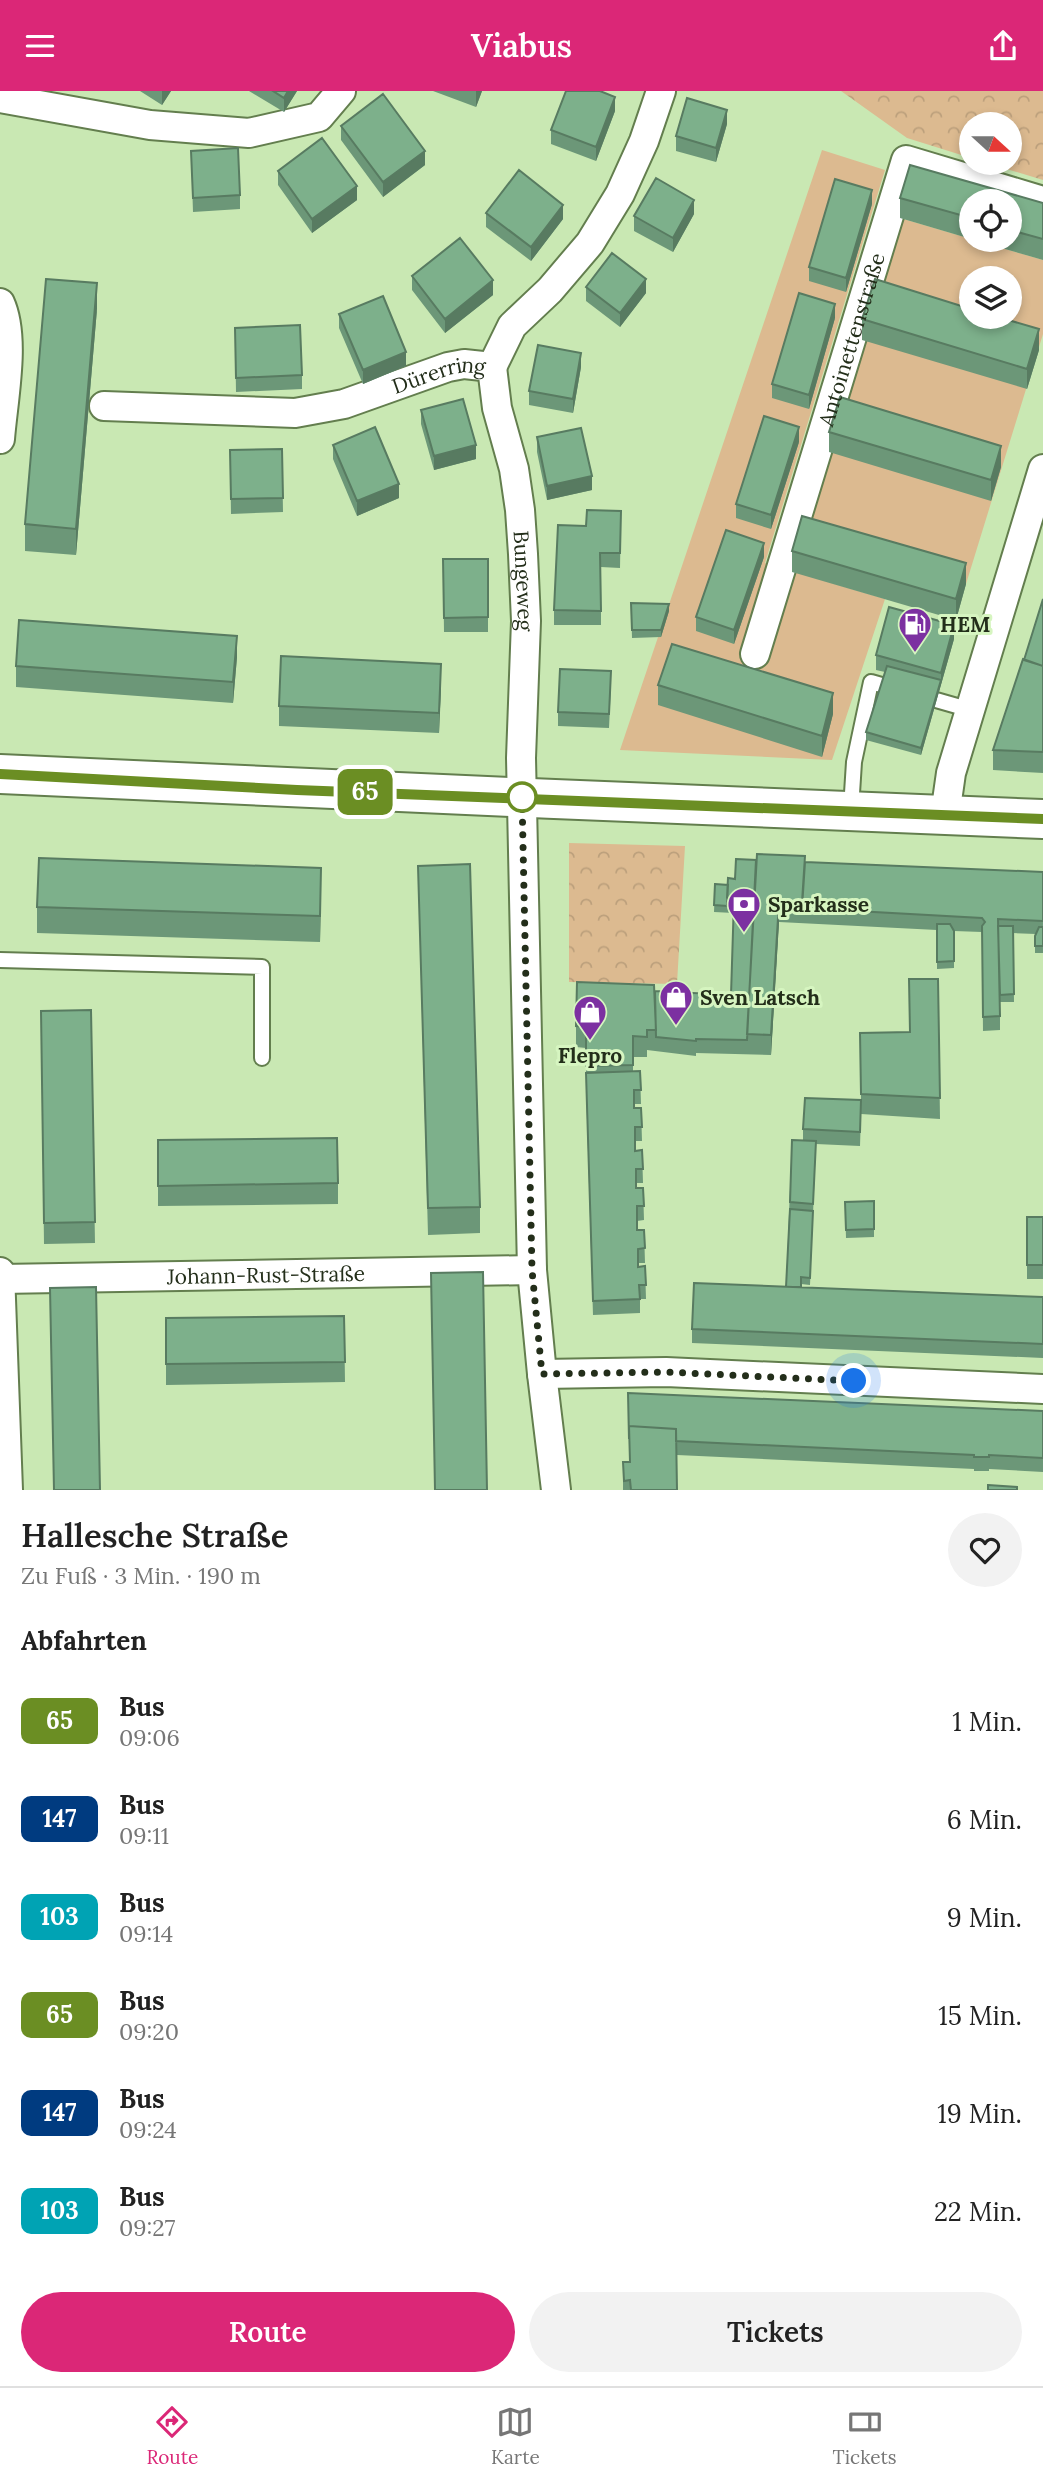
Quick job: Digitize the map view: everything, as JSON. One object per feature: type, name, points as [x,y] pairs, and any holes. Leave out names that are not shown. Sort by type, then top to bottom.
[{"type":"main road","points":[[0,774],[297,790],[1043,819]]},
{"type":"street","points":[[0,98],[150,125],[249,133],[319,117],[341,91]]},
{"type":"street","name":"Dürerring","points":[[104,407],[295,413],[344,404],[448,367],[464,364],[492,367],[512,326],[550,290],[590,243],[621,194],[644,141],[661,91]]},
{"type":"street","name":"Antoinettenstraße","points":[[755,654],[906,160],[1043,201]]},
{"type":"street","points":[[0,303],[8,324],[1,421]]},
{"type":"street","name":"Bungeweg","points":[[492,367],[497,408],[514,469],[523,554],[526,621],[522,797]]},
{"type":"street","points":[[945,814],[948,784],[1043,469]]},
{"type":"street","points":[[522,797],[532,1270],[556,1490]]},
{"type":"street","name":"Johann-Rust-Straße","points":[[0,1279],[532,1270]]},
{"type":"street","points":[[0,1272],[8,1490]]},
{"type":"street","points":[[542,1374],[666,1372],[1043,1389]]},
{"type":"lane","points":[[851,811],[854,762],[871,682],[971,710]]},
{"type":"lane","points":[[0,960],[262,967],[262,1059]]},
{"type":"green space","points":[[841,91],[1043,91],[1043,180],[1022,174],[1022,112],[959,112],[959,154],[907,138]]},
{"type":"green space","points":[[822,150],[885,170],[765,563],[885,599],[832,760],[620,750]]},
{"type":"green space","points":[[900,218],[959,235],[959,252],[1016,252],[1043,260],[1043,334],[966,584],[802,536]]},
{"type":"green space","points":[[569,843],[685,846],[677,984],[569,982]]},
{"type":"building","points":[[273,91],[288,91],[284,98]]},
{"type":"building","points":[[566,91],[600,91],[615,97],[596,147],[551,130]]},
{"type":"building","points":[[383,94],[425,151],[383,182],[341,126]]},
{"type":"building","points":[[687,98],[727,110],[716,148],[676,136]]},
{"type":"building","points":[[322,138],[357,186],[312,219],[278,171]]},
{"type":"building","points":[[238,148],[240,195],[193,198],[191,151]]},
{"type":"building","points":[[910,165],[994,189],[959,189],[959,215],[900,198]]},
{"type":"building","points":[[519,170],[563,205],[531,247],[486,213]]},
{"type":"building","points":[[656,178],[694,200],[673,238],[634,216]]},
{"type":"building","points":[[835,179],[872,190],[846,278],[809,267]]},
{"type":"building","points":[[1022,197],[1043,203],[1043,239],[1022,233]]},
{"type":"building","points":[[460,238],[493,280],[445,319],[412,276]]},
{"type":"building","points":[[612,253],[646,279],[620,313],[586,287]]},
{"type":"building","points":[[46,279],[97,283],[76,529],[25,524]]},
{"type":"building","points":[[875,279],[959,305],[959,329],[1022,329],[1022,324],[1039,329],[1027,369],[862,319]]},
{"type":"building","points":[[799,293],[835,304],[809,395],[772,384]]},
{"type":"building","points":[[383,296],[406,352],[363,370],[339,314]]},
{"type":"building","points":[[300,325],[302,375],[236,378],[235,328]]},
{"type":"building","points":[[538,345],[581,353],[573,399],[529,391]]},
{"type":"building","points":[[840,397],[1001,446],[991,480],[829,432]]},
{"type":"building","points":[[463,399],[476,445],[434,456],[421,410]]},
{"type":"building","points":[[764,416],[799,427],[771,515],[736,504]]},
{"type":"building","points":[[375,427],[399,484],[357,501],[333,445]]},
{"type":"building","points":[[581,428],[592,476],[547,486],[537,437]]},
{"type":"building","points":[[282,449],[283,498],[231,499],[230,450]]},
{"type":"building","points":[[587,510],[621,511],[620,553],[600,553],[601,611],[554,610],[558,525],[586,526]]},
{"type":"building","points":[[802,516],[966,563],[956,599],[792,551]]},
{"type":"building","points":[[726,530],[764,543],[734,630],[696,617]]},
{"type":"building","points":[[443,559],[488,559],[488,617],[444,618]]},
{"type":"building","points":[[1043,599],[1043,666],[1024,660]]},
{"type":"building","points":[[631,603],[669,604],[661,630],[632,630]]},
{"type":"building","name":"HEM","points":[[889,607],[954,625],[941,673],[876,655]]},
{"type":"building","points":[[19,620],[237,636],[233,682],[16,666]]},
{"type":"building","points":[[672,644],[833,693],[822,736],[658,685]]},
{"type":"building","points":[[281,656],[441,664],[439,713],[279,706]]},
{"type":"building","points":[[1023,659],[1043,666],[1043,752],[993,750]]},
{"type":"building","points":[[887,666],[941,680],[921,748],[866,732]]},
{"type":"building","points":[[560,669],[611,671],[609,714],[558,712]]},
{"type":"building","points":[[757,854],[805,856],[802,902],[779,901],[771,1035],[747,1034]]},
{"type":"building","points":[[39,858],[321,868],[320,916],[37,907]]},
{"type":"building","points":[[736,859],[756,860],[747,1040],[696,1041],[656,1037],[655,991],[731,995],[734,899],[727,898],[728,878],[735,879]]},
{"type":"building","points":[[805,862],[1043,872],[1043,921],[998,919],[1000,1016],[983,1017],[982,926],[985,922],[982,918],[802,908]]},
{"type":"building","points":[[470,864],[480,1207],[428,1208],[418,866]]},
{"type":"building","points":[[715,884],[728,885],[727,906],[714,905]]},
{"type":"building","points":[[937,924],[950,924],[954,931],[954,961],[937,962]]},
{"type":"building","points":[[998,926],[1013,926],[1014,994],[1000,995]]},
{"type":"building","points":[[1039,927],[1043,927],[1043,946],[1035,946],[1035,936]]},
{"type":"building","points":[[909,979],[938,979],[940,1098],[861,1094],[860,1033],[910,1032]]},
{"type":"building","points":[[577,982],[654,985],[656,1030],[647,1030],[647,1037],[633,1036],[633,1065],[586,1066],[586,1027],[576,1026]]},
{"type":"building","points":[[91,1010],[95,1222],[44,1223],[41,1011]]},
{"type":"building","points":[[640,1071],[641,1090],[634,1090],[634,1108],[641,1108],[642,1127],[635,1127],[635,1151],[642,1150],[643,1169],[636,1169],[636,1188],[643,1188],[644,1206],[637,1206],[637,1230],[644,1230],[645,1248],[638,1249],[638,1267],[645,1266],[646,1285],[639,1285],[640,1299],[593,1301],[586,1073]]},
{"type":"building","points":[[805,1098],[861,1100],[860,1132],[803,1129]]},
{"type":"building","points":[[337,1138],[338,1183],[158,1186],[158,1140]]},
{"type":"building","points":[[792,1140],[816,1141],[813,1204],[790,1202]]},
{"type":"building","points":[[874,1201],[874,1229],[846,1230],[845,1202]]},
{"type":"building","points":[[790,1209],[813,1211],[810,1278],[801,1277],[801,1287],[786,1287]]},
{"type":"building","points":[[1027,1217],[1043,1217],[1043,1265],[1027,1265]]},
{"type":"building","points":[[483,1272],[487,1490],[435,1490],[431,1273]]},
{"type":"building","points":[[694,1283],[1043,1297],[1043,1344],[692,1329]]},
{"type":"building","points":[[96,1287],[100,1490],[54,1490],[50,1288]]},
{"type":"building","points":[[344,1316],[345,1362],[166,1364],[166,1318]]},
{"type":"building","points":[[628,1393],[1043,1411],[1043,1458],[989,1455],[974,1457],[676,1441],[676,1429],[629,1426],[629,1439]]},
{"type":"building","points":[[629,1426],[676,1429],[677,1490],[631,1490],[630,1480],[624,1481],[623,1462],[630,1462]]},
{"type":"building","points":[[988,1485],[1017,1487],[1017,1490],[988,1490]]},
{"type":"bus line","name":"65","points":[[0,774],[297,790],[1043,819]]},
{"type":"place","name":"HEM","points":[[915,654]]},
{"type":"place","name":"Sparkasse","points":[[744,934]]},
{"type":"place","name":"Sven Latsch","points":[[676,1027]]},
{"type":"place","name":"Flepro","points":[[590,1042]]},
{"type":"route","points":[[522,797],[532,1270],[542,1374],[666,1372],[854,1381]]}]
